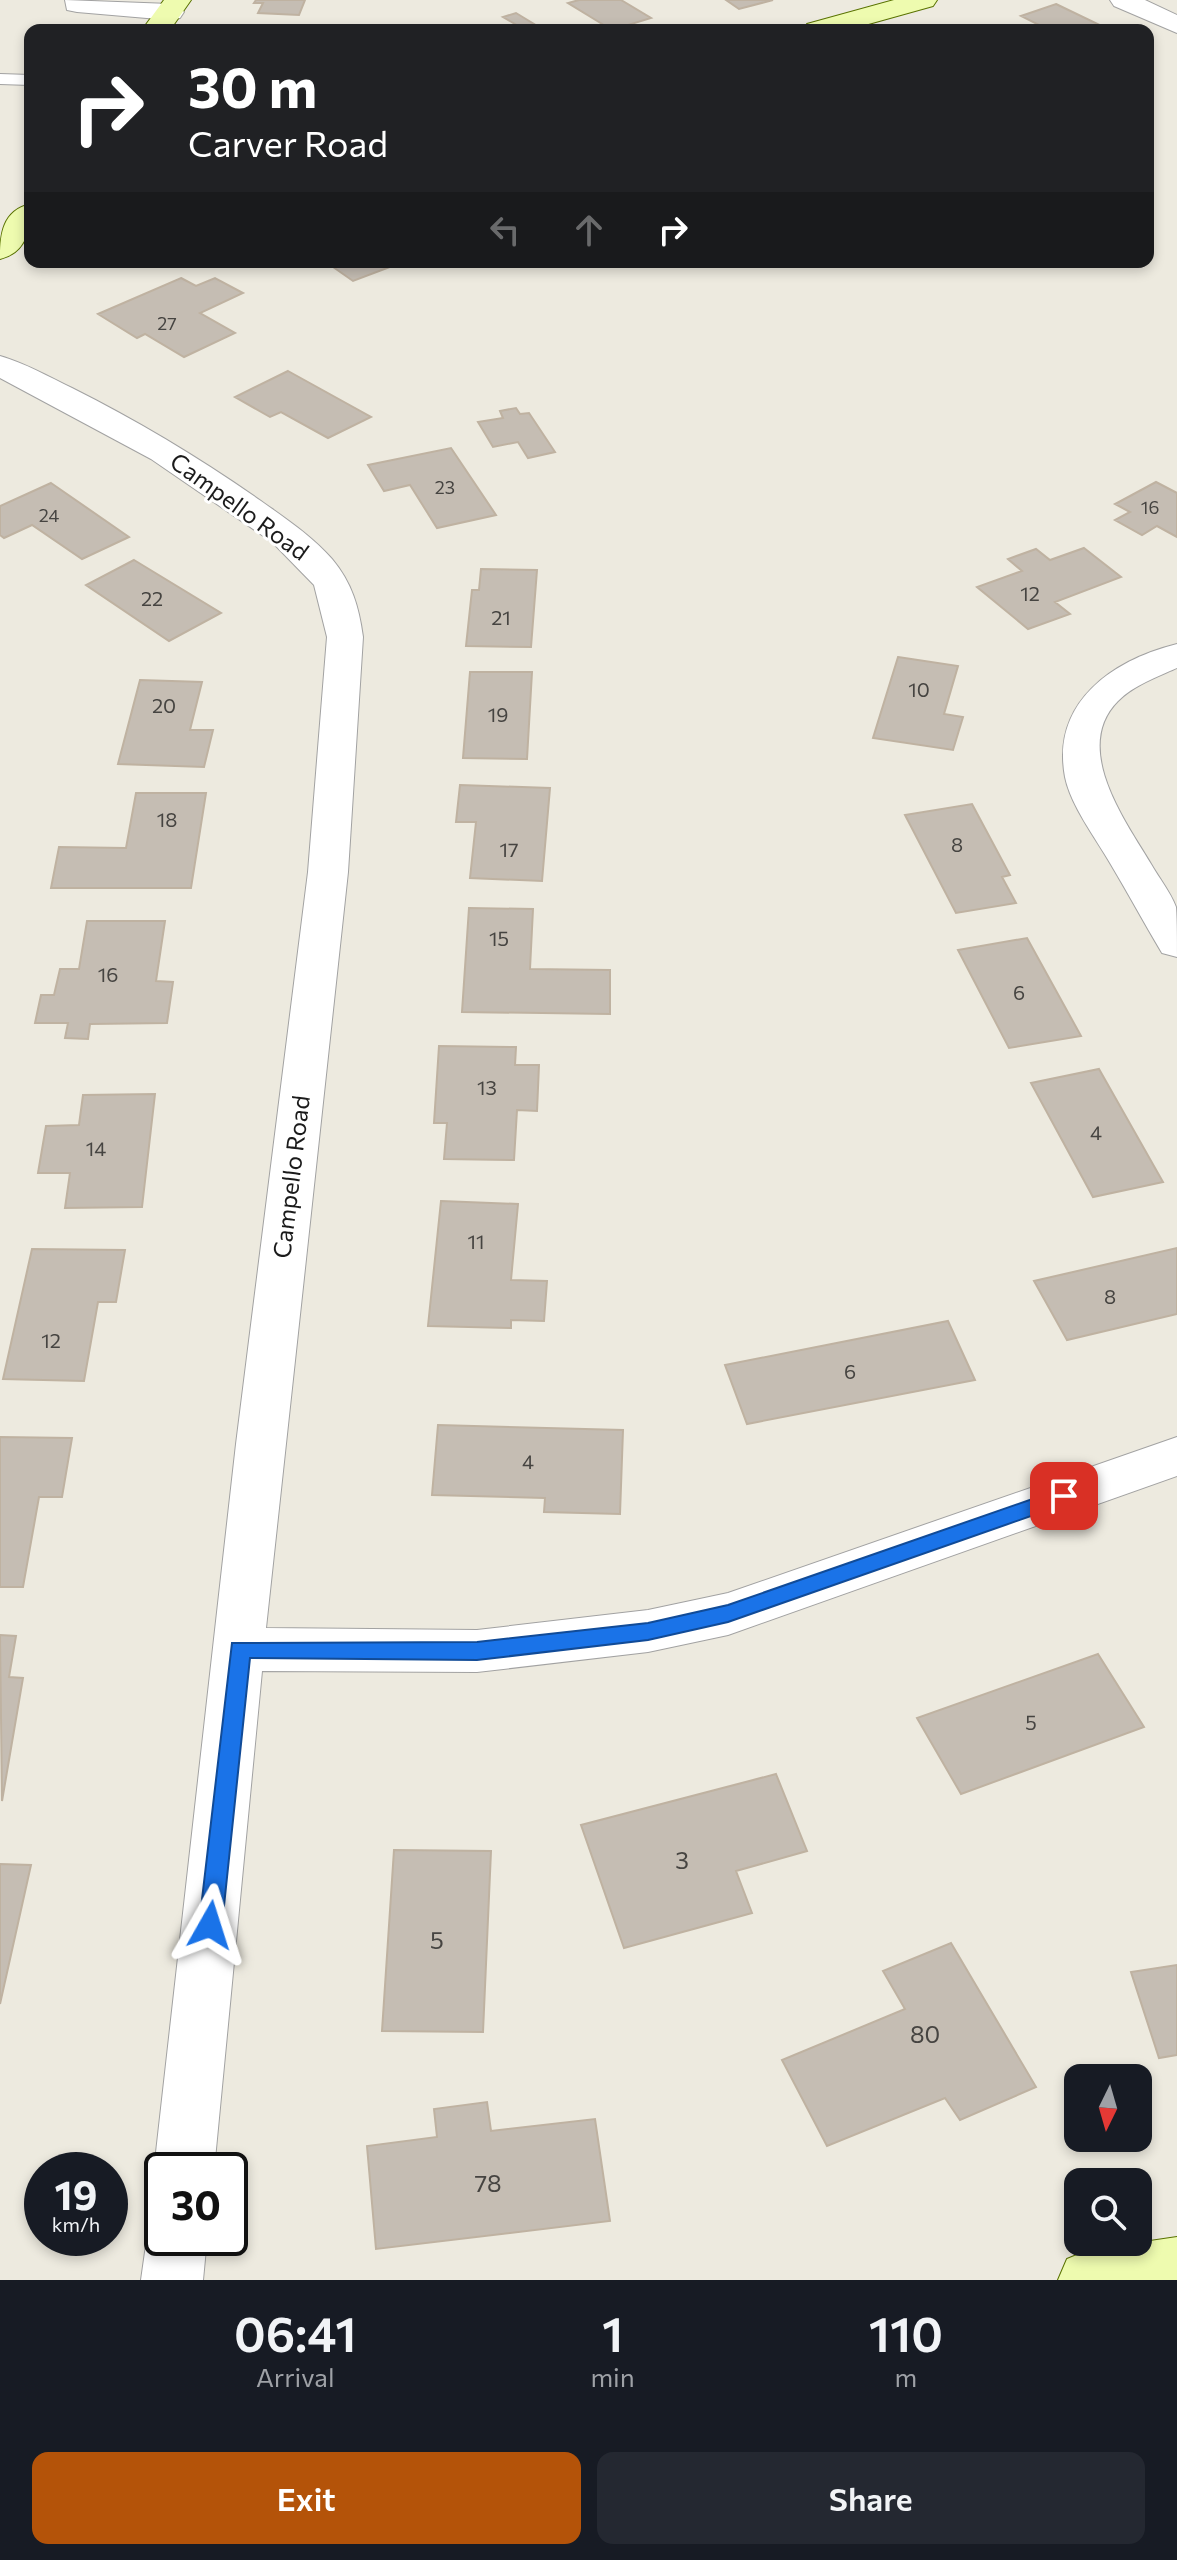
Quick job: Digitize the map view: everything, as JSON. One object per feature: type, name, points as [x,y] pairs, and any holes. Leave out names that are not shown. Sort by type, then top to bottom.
[{"type":"street","points":[[838,24],[924,0]]},
{"type":"street","points":[[1123,0],[1177,25]]},
{"type":"street","points":[[76,11],[168,14]]},
{"type":"street","points":[[12,248],[24,225]]},
{"type":"street","name":"Campello Road","points":[[0,366],[128,431],[238,500],[309,556],[329,579],[341,607],[346,667],[328,872],[186,2152]]},
{"type":"street","points":[[1177,655],[1128,676],[1102,695],[1086,722],[1082,749],[1085,779],[1100,811],[1177,943]]},
{"type":"street","points":[[240,1649],[477,1651],[648,1631],[728,1614],[795,1592],[1177,1456]]},
{"type":"street","points":[[172,2280],[175,2256]]},
{"type":"street","points":[[1089,2280],[1177,2267]]},
{"type":"lane","points":[[0,79],[24,80]]},
{"type":"building","points":[[256,0],[305,0],[299,15],[258,13],[263,3],[254,3]]},
{"type":"building","points":[[621,0],[651,18],[632,24],[602,24],[568,3]]},
{"type":"building","points":[[726,0],[773,0],[739,9]]},
{"type":"building","points":[[1056,4],[1098,24],[1037,24],[1021,16]]},
{"type":"building","points":[[516,13],[534,24],[515,24],[503,17]]},
{"type":"building","points":[[335,268],[387,268],[353,281]]},
{"type":"building","points":[[181,278],[196,286],[215,278],[243,293],[200,313],[235,333],[184,357],[145,334],[137,338],[98,314]]},
{"type":"building","points":[[288,371],[371,417],[328,438],[281,412],[270,417],[235,397]]},
{"type":"building","points":[[516,408],[520,414],[529,413],[555,452],[528,458],[518,442],[493,447],[478,422],[503,418],[500,411]]},
{"type":"building","points":[[451,448],[496,515],[437,528],[410,485],[384,491],[368,465]]},
{"type":"building","points":[[1156,482],[1177,493],[1177,537],[1157,526],[1142,535],[1115,520],[1130,512],[1115,504]]},
{"type":"building","points":[[51,483],[129,537],[82,559],[32,525],[4,538],[0,535],[0,506]]},
{"type":"building","points":[[1084,548],[1121,577],[1055,602],[1070,614],[1028,629],[977,587],[1022,571],[1008,559],[1036,549],[1050,560]]},
{"type":"building","points":[[134,560],[221,613],[169,641],[86,585]]},
{"type":"building","points":[[481,569],[537,570],[531,647],[466,646],[472,590],[479,590]]},
{"type":"building","points":[[898,657],[958,666],[944,714],[963,717],[953,750],[873,738]]},
{"type":"building","points":[[470,672],[532,672],[527,759],[463,758]]},
{"type":"building","points":[[140,680],[202,682],[190,730],[213,730],[204,767],[118,764]]},
{"type":"building","points":[[460,785],[550,788],[542,881],[470,878],[476,822],[456,822]]},
{"type":"building","points":[[136,793],[206,793],[191,888],[51,888],[59,847],[126,848]]},
{"type":"building","points":[[972,804],[1010,875],[1002,877],[1016,903],[956,913],[905,815]]},
{"type":"building","points":[[469,908],[533,909],[530,969],[610,970],[610,1014],[462,1012]]},
{"type":"building","points":[[87,921],[165,921],[156,981],[173,982],[167,1023],[90,1024],[88,1039],[65,1038],[68,1023],[35,1023],[41,995],[54,995],[60,969],[79,969]]},
{"type":"building","points":[[1027,938],[1081,1036],[1009,1048],[958,950]]},
{"type":"building","points":[[439,1046],[516,1047],[515,1065],[539,1065],[537,1111],[517,1110],[514,1160],[444,1159],[447,1123],[434,1123]]},
{"type":"building","points":[[1099,1069],[1163,1182],[1093,1197],[1031,1083]]},
{"type":"building","points":[[155,1094],[142,1207],[65,1208],[70,1173],[38,1173],[46,1126],[79,1125],[83,1095]]},
{"type":"building","points":[[441,1201],[518,1204],[511,1280],[547,1281],[544,1321],[511,1320],[511,1328],[428,1326]]},
{"type":"building","points":[[1177,1248],[1177,1314],[1067,1340],[1034,1281]]},
{"type":"building","points":[[32,1249],[125,1250],[116,1302],[98,1302],[84,1381],[3,1379]]},
{"type":"building","points":[[948,1321],[975,1380],[747,1424],[725,1365]]},
{"type":"building","points":[[438,1425],[623,1430],[620,1514],[544,1512],[545,1498],[432,1495]]},
{"type":"building","points":[[0,1437],[72,1438],[62,1497],[39,1497],[23,1587],[0,1587]]},
{"type":"building","points":[[0,1635],[16,1636],[9,1677],[23,1678],[2,1801]]},
{"type":"building","points":[[1098,1654],[1144,1727],[961,1794],[917,1718]]},
{"type":"building","points":[[776,1774],[807,1851],[736,1871],[752,1913],[624,1948],[581,1825]]},
{"type":"building","points":[[394,1850],[491,1851],[483,2032],[382,2031]]},
{"type":"building","points":[[0,1864],[31,1865],[0,2004]]},
{"type":"building","points":[[951,1943],[1036,2087],[960,2120],[945,2098],[827,2146],[782,2060],[905,2009],[883,1971]]},
{"type":"building","points":[[1177,1965],[1177,2055],[1159,2058],[1131,1972]]},
{"type":"building","points":[[487,2102],[491,2131],[595,2119],[610,2221],[376,2249],[367,2146],[437,2137],[434,2109]]},
{"type":"route","points":[[210,1925],[240,1649],[477,1651],[648,1631],[728,1614],[1064,1496]]}]
